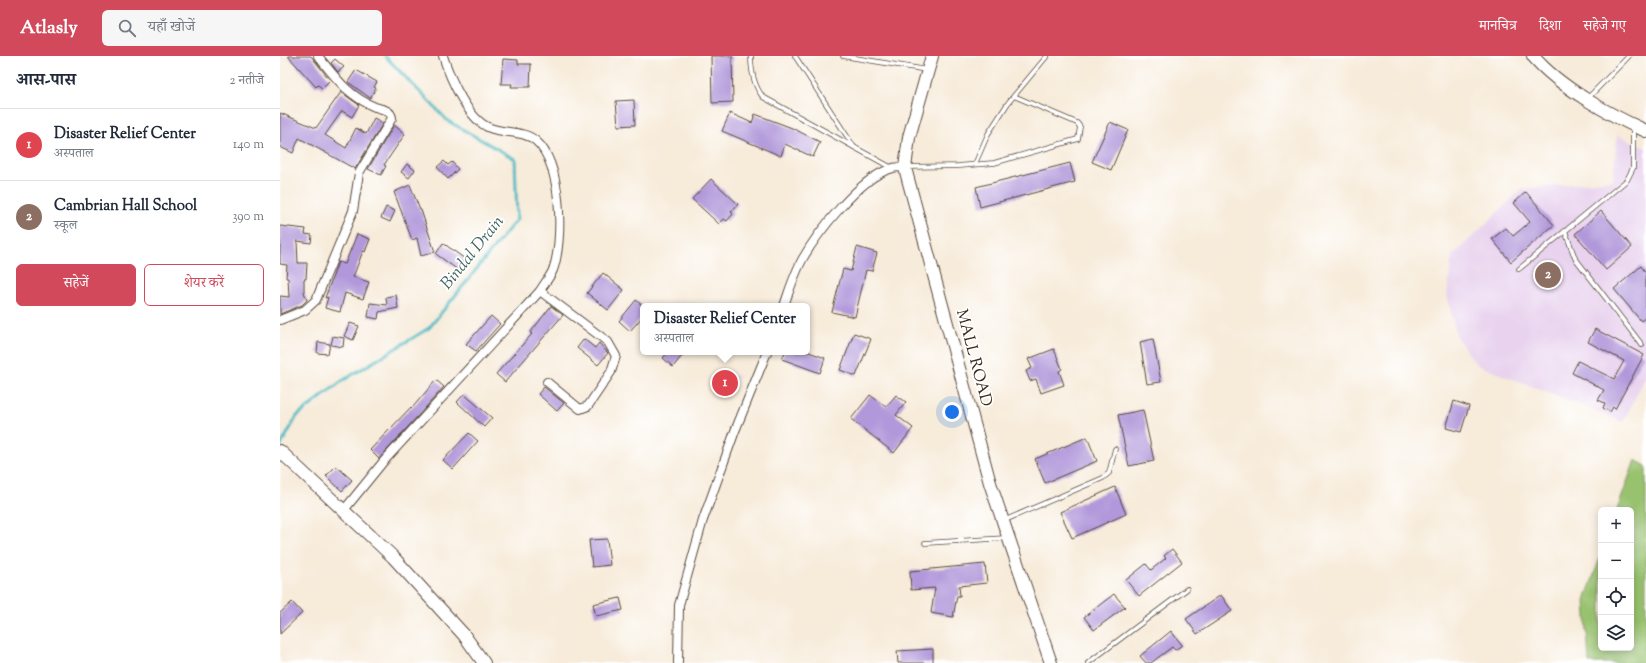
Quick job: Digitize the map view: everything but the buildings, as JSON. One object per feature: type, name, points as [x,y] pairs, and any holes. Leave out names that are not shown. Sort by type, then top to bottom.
[{"type":"street","points":[[280,320],[305,310],[316,300],[353,211],[359,173],[392,118],[392,115],[387,111],[360,100],[345,89],[318,56]]},
{"type":"street","points":[[344,510],[383,462],[540,291],[553,271],[558,251],[559,209],[553,169],[546,154],[537,142],[525,134],[490,128],[475,118],[465,107],[444,56]]},
{"type":"street","name":"MALL ROAD","points":[[932,56],[909,137],[905,168],[990,483],[1051,663]]},
{"type":"street","points":[[1534,56],[1545,70],[1613,117],[1646,131]]},
{"type":"street","points":[[785,303],[802,262],[812,245],[857,191],[880,174],[892,168],[905,168]]},
{"type":"street","points":[[540,291],[608,342],[616,356],[611,372],[588,406],[584,408],[580,409],[547,382]]},
{"type":"street","points":[[678,663],[679,605],[703,520],[766,355]]},
{"type":"street","points":[[280,451],[393,557],[464,635],[484,663]]},
{"type":"lane","points":[[751,56],[752,70],[757,90],[763,97],[892,168]]},
{"type":"lane","points":[[795,56],[854,147]]},
{"type":"lane","points":[[842,56],[928,70]]},
{"type":"lane","points":[[975,164],[988,134],[1014,96],[1047,56]]},
{"type":"lane","points":[[1587,99],[1629,56]]},
{"type":"lane","points":[[905,168],[994,163],[1012,159],[1078,138],[1080,127],[1077,122],[1014,96]]},
{"type":"lane","points":[[1518,269],[1627,180],[1631,175],[1633,126]]},
{"type":"lane","points":[[1565,231],[1575,258],[1642,345]]},
{"type":"lane","points":[[1003,521],[1103,478],[1109,474],[1115,449]]},
{"type":"lane","points":[[925,543],[1009,538]]},
{"type":"lane","points":[[1088,663],[1187,590]]},
{"type":"shaded area","points":[[1617,135],[1646,148],[1646,376],[1623,422],[1477,365],[1457,338],[1447,295],[1452,256],[1522,189],[1613,180]]},
{"type":"shaded area","points":[[741,375],[729,386],[714,388],[720,379]]},
{"type":"green space","points":[[1635,460],[1646,466],[1646,663],[1589,663],[1585,600],[1598,563],[1598,651],[1634,651],[1634,507],[1618,507]]},
{"type":"waterway","name":"Bindal Drain","points":[[280,447],[297,416],[342,381],[429,328],[517,219],[515,159],[448,121],[385,56]]},
{"type":"place","name":"Cambrian Hall School","points":[[1548,275]]},
{"type":"place","name":"Disaster Relief Center","points":[[725,383]]}]
